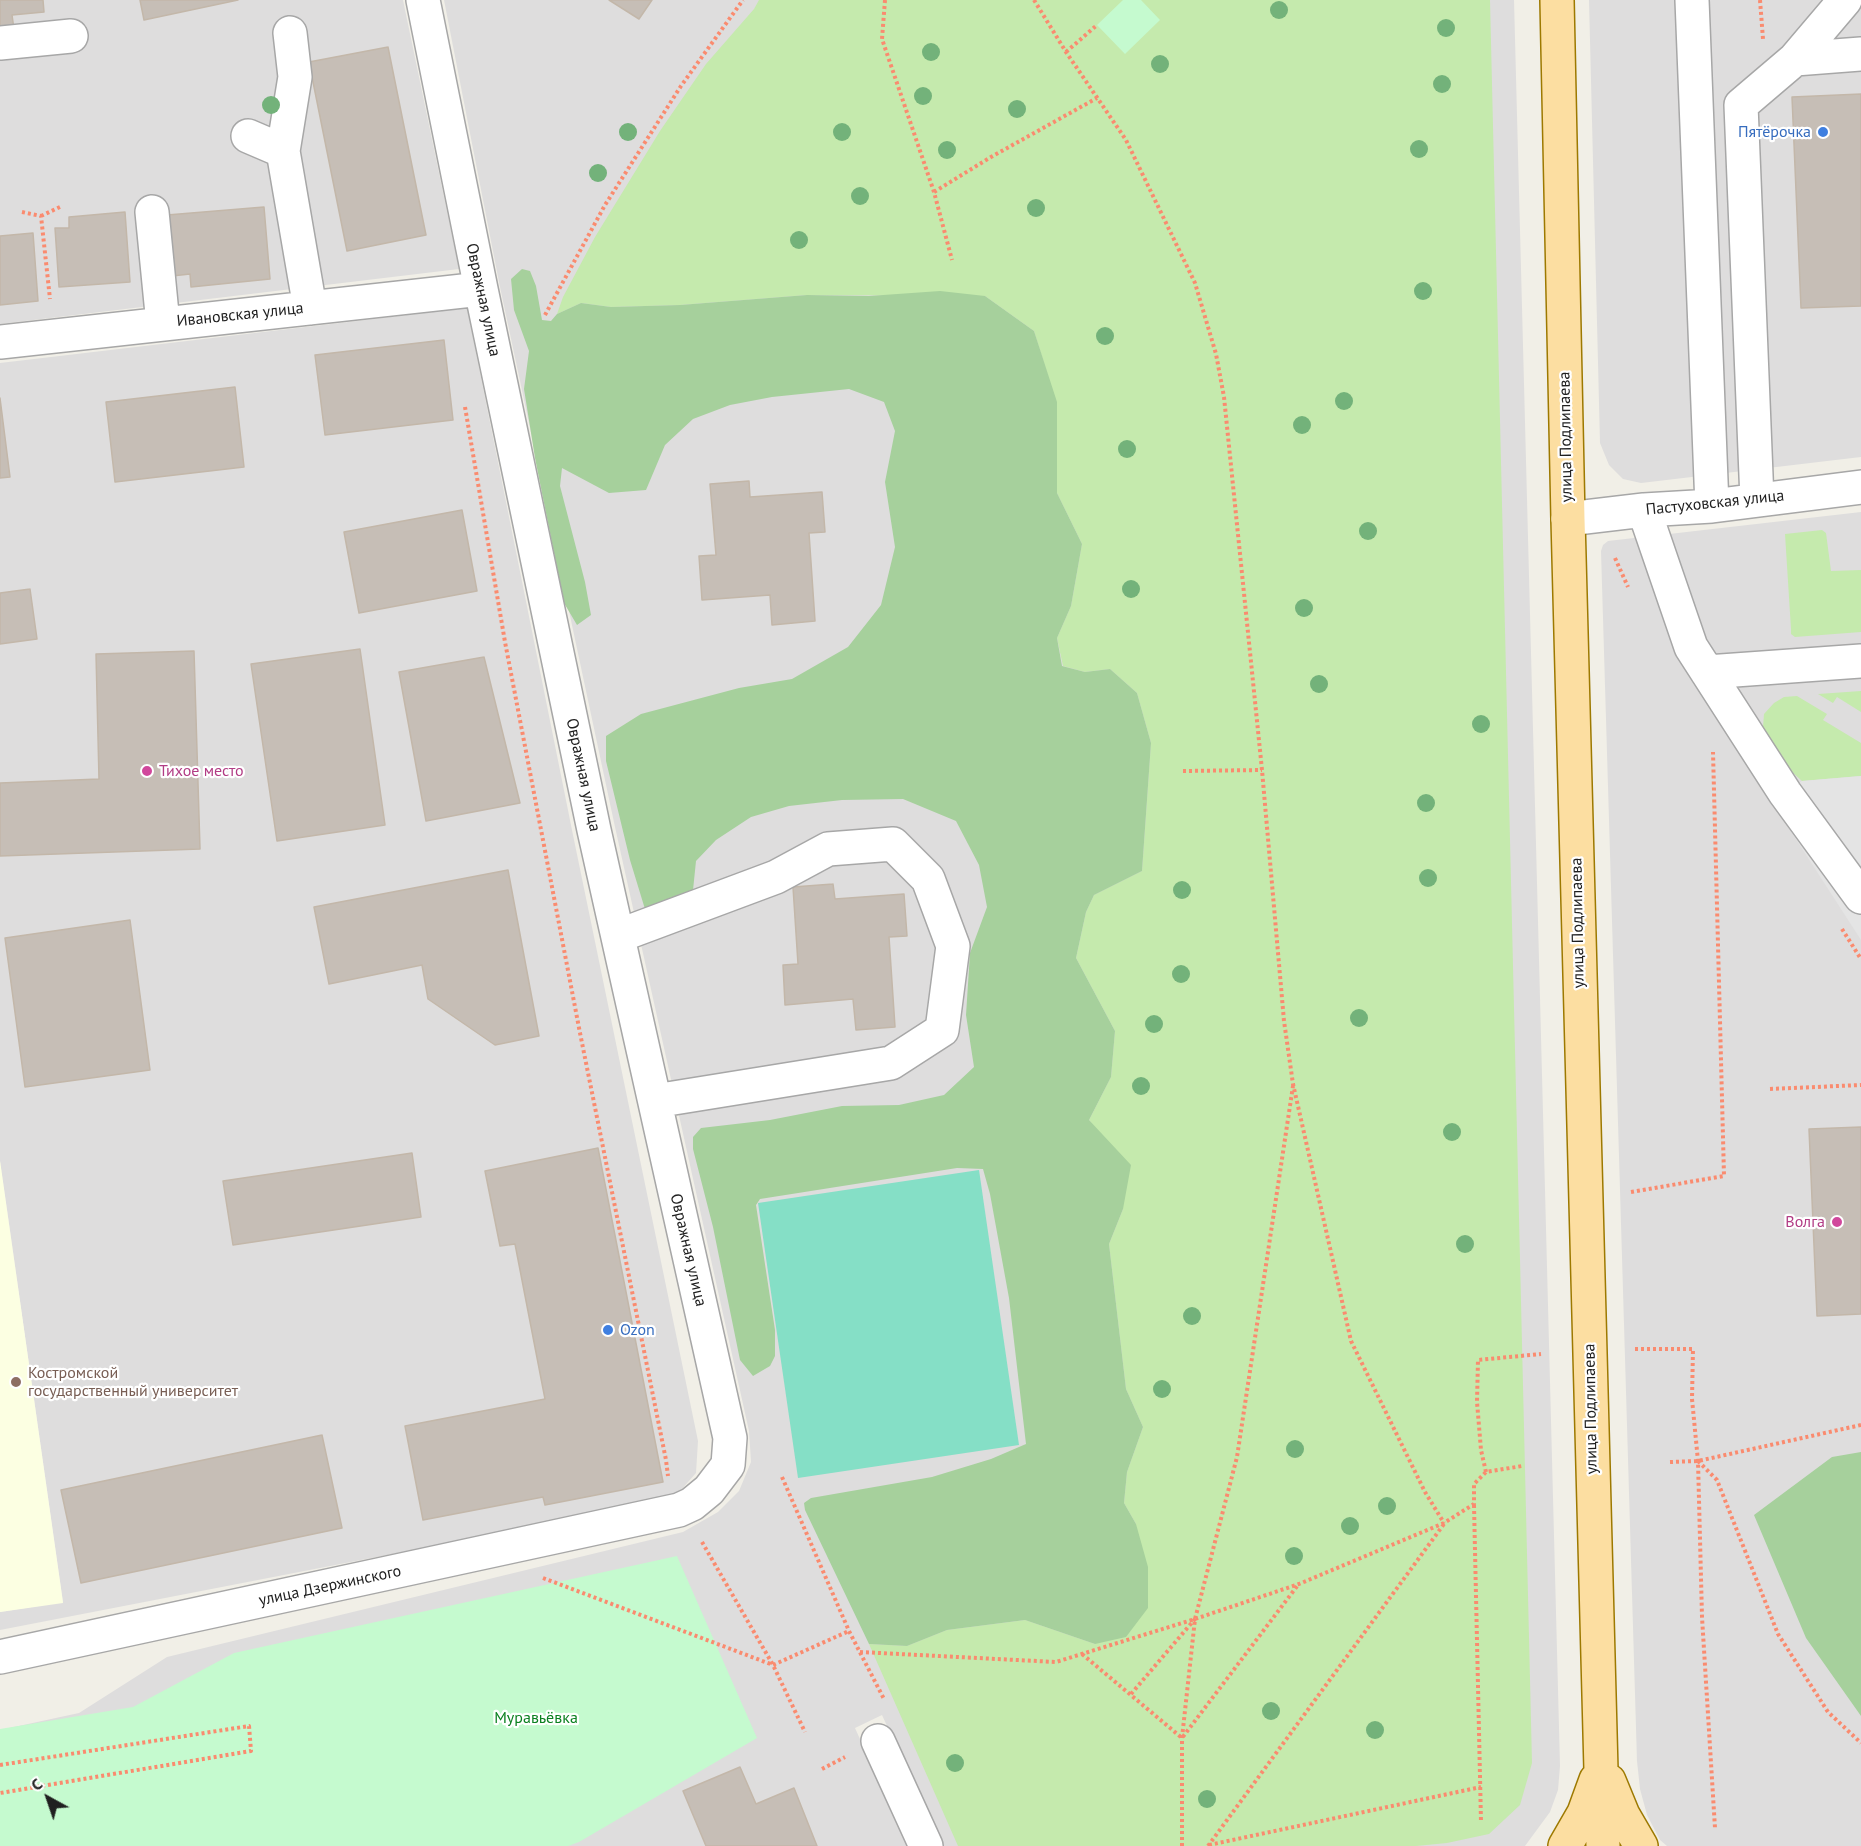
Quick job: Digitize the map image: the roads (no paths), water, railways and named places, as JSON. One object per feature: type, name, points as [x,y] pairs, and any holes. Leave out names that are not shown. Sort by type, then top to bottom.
[{"type":"main road","name":"улица Подлипаева","points":[[1557,0],[1568,519],[1603,1846]]},
{"type":"main road","points":[[1565,1846],[1584,1813],[1602,1764]]},
{"type":"main road","points":[[1602,1764],[1623,1815],[1641,1846]]},
{"type":"street","name":"Овражная улица","points":[[423,0],[481,289],[618,936],[730,1438],[728,1465],[709,1490],[692,1504],[661,1514]]},
{"type":"street","points":[[1692,0],[1712,506]]},
{"type":"street","points":[[1757,500],[1741,105],[1795,59],[1845,0]]},
{"type":"street","points":[[290,33],[295,77],[283,151],[285,209],[310,308]]},
{"type":"street","points":[[0,43],[71,36]]},
{"type":"street","points":[[1795,59],[1861,54]]},
{"type":"street","points":[[249,136],[283,151]]},
{"type":"street","points":[[152,212],[163,324]]},
{"type":"street","name":"Ивановская улица","points":[[0,342],[481,289]]},
{"type":"street","name":"Пастуховская улица","points":[[1568,519],[1644,510],[1712,506],[1848,488]]},
{"type":"street","points":[[1848,488],[1861,512]]},
{"type":"street","points":[[1644,510],[1691,647],[1785,793],[1861,897]]},
{"type":"street","points":[[1707,672],[1861,661]]},
{"type":"street","points":[[618,936],[776,877],[828,849],[893,844],[928,879],[953,946],[942,1030],[891,1064],[655,1101]]},
{"type":"street","points":[[1828,852],[1861,850]]},
{"type":"street","name":"улица Дзержинского","points":[[0,1657],[661,1514]]},
{"type":"street","points":[[878,1741],[926,1846]]},
{"type":"place","name":"Пятёрочка","points":[[1823,132]]},
{"type":"place","name":"Тихое место","points":[[147,771]]},
{"type":"place","name":"Волга","points":[[1837,1222]]},
{"type":"place","name":"Ozon","points":[[608,1330]]},
{"type":"place","name":"Костромской государственный университет","points":[[16,1382]]},
{"type":"park label","name":"Муравьёвка","points":[[536,1718]]}]
